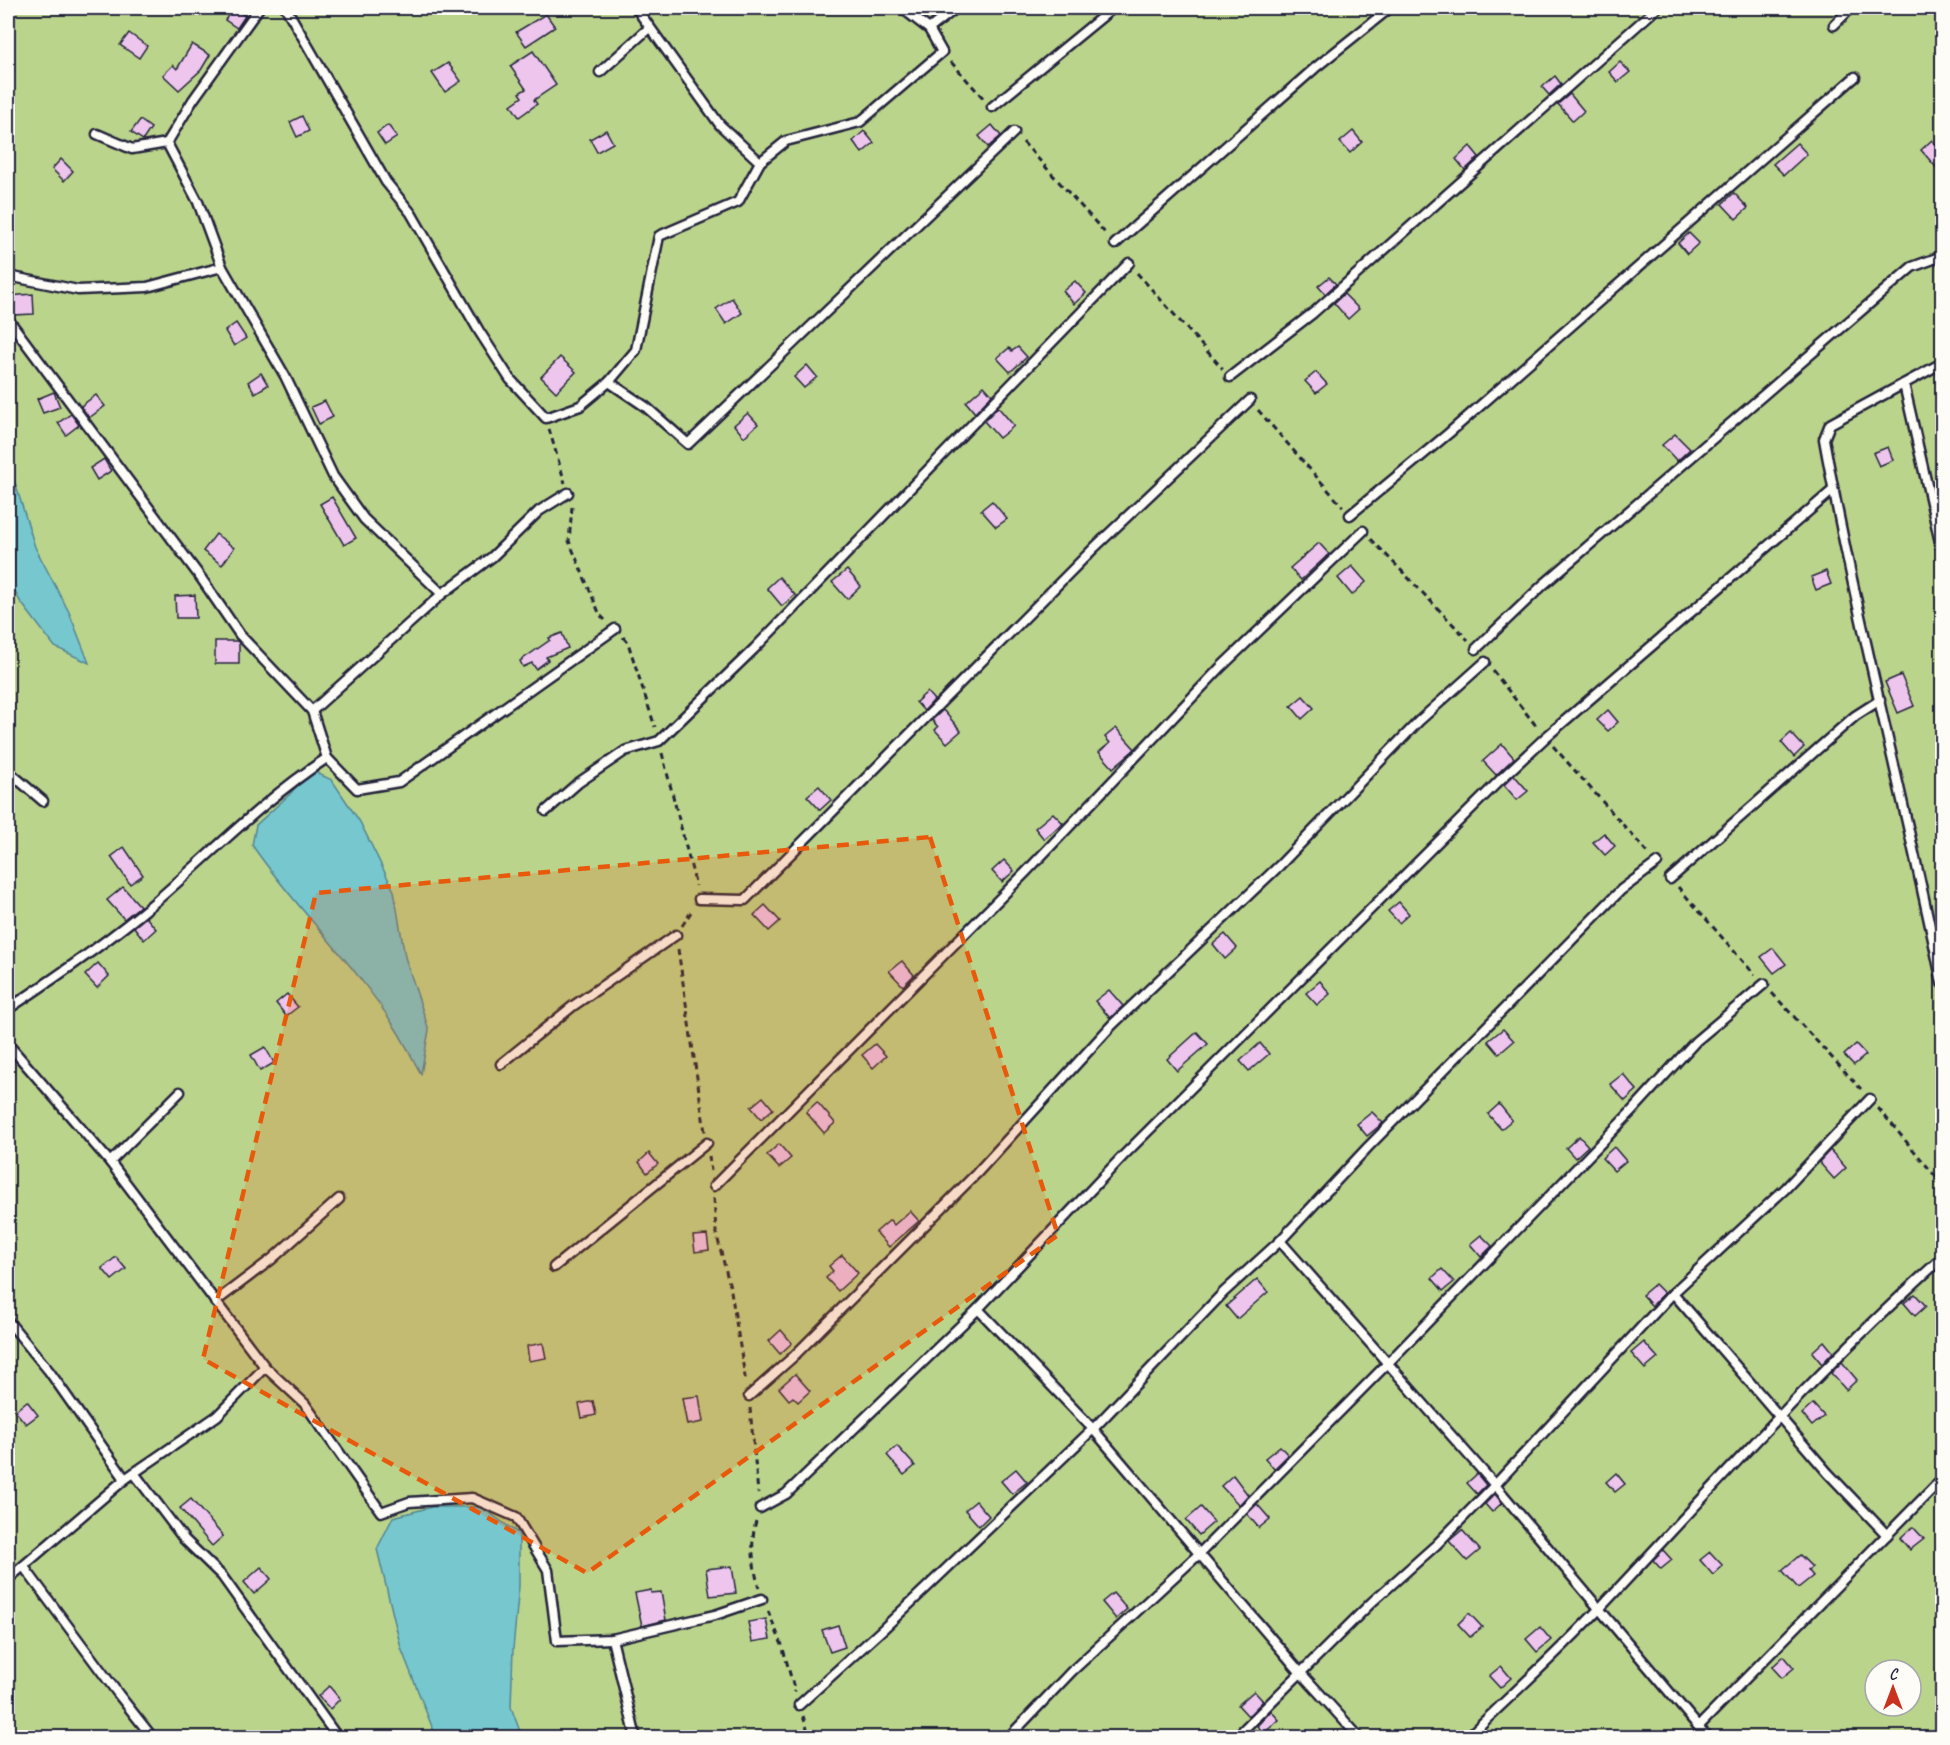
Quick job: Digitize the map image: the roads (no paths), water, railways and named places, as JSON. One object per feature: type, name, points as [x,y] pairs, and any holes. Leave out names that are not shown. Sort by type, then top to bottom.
[{"type":"lane","points":[[98,134],[132,149],[167,143],[193,100],[260,8]]},
{"type":"lane","points":[[286,8],[386,182],[411,213],[485,340],[510,379],[546,418],[580,406],[609,382],[636,350],[659,236],[738,202],[760,162],[786,141],[860,122],[942,52],[929,29],[902,8]]},
{"type":"lane","points":[[636,8],[720,125],[760,162]]},
{"type":"lane","points":[[929,29],[956,8]]},
{"type":"lane","points":[[992,107],[1113,8]]},
{"type":"lane","points":[[1115,244],[1306,76],[1390,8]]},
{"type":"lane","points":[[1230,377],[1313,313],[1657,8]]},
{"type":"lane","points":[[1833,24],[1851,8]]},
{"type":"lane","points":[[600,72],[649,28]]},
{"type":"lane","points":[[1350,515],[1449,433],[1855,77]]},
{"type":"lane","points":[[609,382],[646,407],[688,444],[1014,132]]},
{"type":"lane","points":[[167,143],[198,202],[222,267],[285,376],[333,476],[364,519],[442,594]]},
{"type":"lane","points":[[1476,649],[1552,577],[1903,274],[1912,267],[1942,256]]},
{"type":"lane","points":[[546,811],[578,783],[625,751],[659,741],[754,649],[1129,263]]},
{"type":"lane","points":[[8,276],[78,290],[147,287],[222,267]]},
{"type":"lane","points":[[8,319],[201,578],[240,635],[312,711],[327,758],[357,789],[399,782],[615,629]]},
{"type":"lane","points":[[1942,363],[1830,424],[1824,439],[1846,559],[1881,700],[1942,982]]},
{"type":"lane","points":[[1904,384],[1942,551]]},
{"type":"lane","points":[[699,899],[745,900],[1095,547],[1250,400]]},
{"type":"lane","points":[[760,1508],[786,1494],[978,1308],[1122,1157],[1546,737],[1833,490]]},
{"type":"lane","points":[[312,711],[442,594],[492,557],[539,511],[568,493]]},
{"type":"lane","points":[[714,1186],[1026,872],[1221,666],[1364,531]]},
{"type":"lane","points":[[748,1396],[793,1357],[976,1174],[1112,1024],[1279,866],[1419,721],[1485,662]]},
{"type":"lane","points":[[1670,879],[1855,716],[1881,700]]},
{"type":"lane","points":[[8,1009],[47,984],[154,903],[288,783],[327,758]]},
{"type":"lane","points":[[8,771],[43,801]]},
{"type":"lane","points":[[799,1705],[883,1629],[1093,1429],[1224,1292],[1280,1241],[1368,1147],[1621,890],[1657,863]]},
{"type":"lane","points":[[501,1064],[573,1006],[676,935]]},
{"type":"lane","points":[[1008,1737],[1072,1671],[1200,1553],[1388,1363],[1630,1113],[1696,1041],[1764,984]]},
{"type":"lane","points":[[8,1044],[110,1162],[265,1367],[305,1404],[381,1512],[409,1502],[472,1498],[516,1517],[548,1570],[557,1641],[612,1640],[715,1615],[762,1599]]},
{"type":"lane","points":[[110,1162],[180,1092]]},
{"type":"lane","points":[[1235,1737],[1496,1485],[1673,1293],[1785,1189],[1870,1099]]},
{"type":"lane","points":[[554,1267],[706,1143]]},
{"type":"lane","points":[[215,1302],[272,1259],[339,1199]]},
{"type":"lane","points":[[1280,1241],[1496,1485],[1708,1737]]},
{"type":"lane","points":[[1467,1737],[1599,1610],[1718,1479],[1942,1258]]},
{"type":"lane","points":[[1673,1293],[1828,1473],[1887,1535]]},
{"type":"lane","points":[[978,1308],[1093,1429],[1300,1672],[1360,1737]]},
{"type":"lane","points":[[8,1321],[49,1371],[125,1479]]},
{"type":"lane","points":[[8,1580],[125,1479],[217,1416],[265,1367]]},
{"type":"lane","points":[[134,1473],[184,1539],[222,1576],[338,1737]]},
{"type":"lane","points":[[1699,1726],[1942,1479]]},
{"type":"lane","points":[[24,1567],[118,1695],[153,1737]]},
{"type":"lane","points":[[612,1640],[636,1737]]},
{"type":"water","points":[[8,460],[35,547],[69,612],[89,663],[55,647],[20,601],[8,579]]},
{"type":"water","points":[[310,770],[332,780],[360,822],[394,891],[405,957],[429,1030],[421,1074],[378,1002],[252,845],[256,825],[290,794]]},
{"type":"water","points":[[432,1507],[481,1507],[519,1534],[519,1586],[513,1649],[511,1707],[522,1737],[436,1737],[401,1648],[377,1549],[393,1517]]}]
